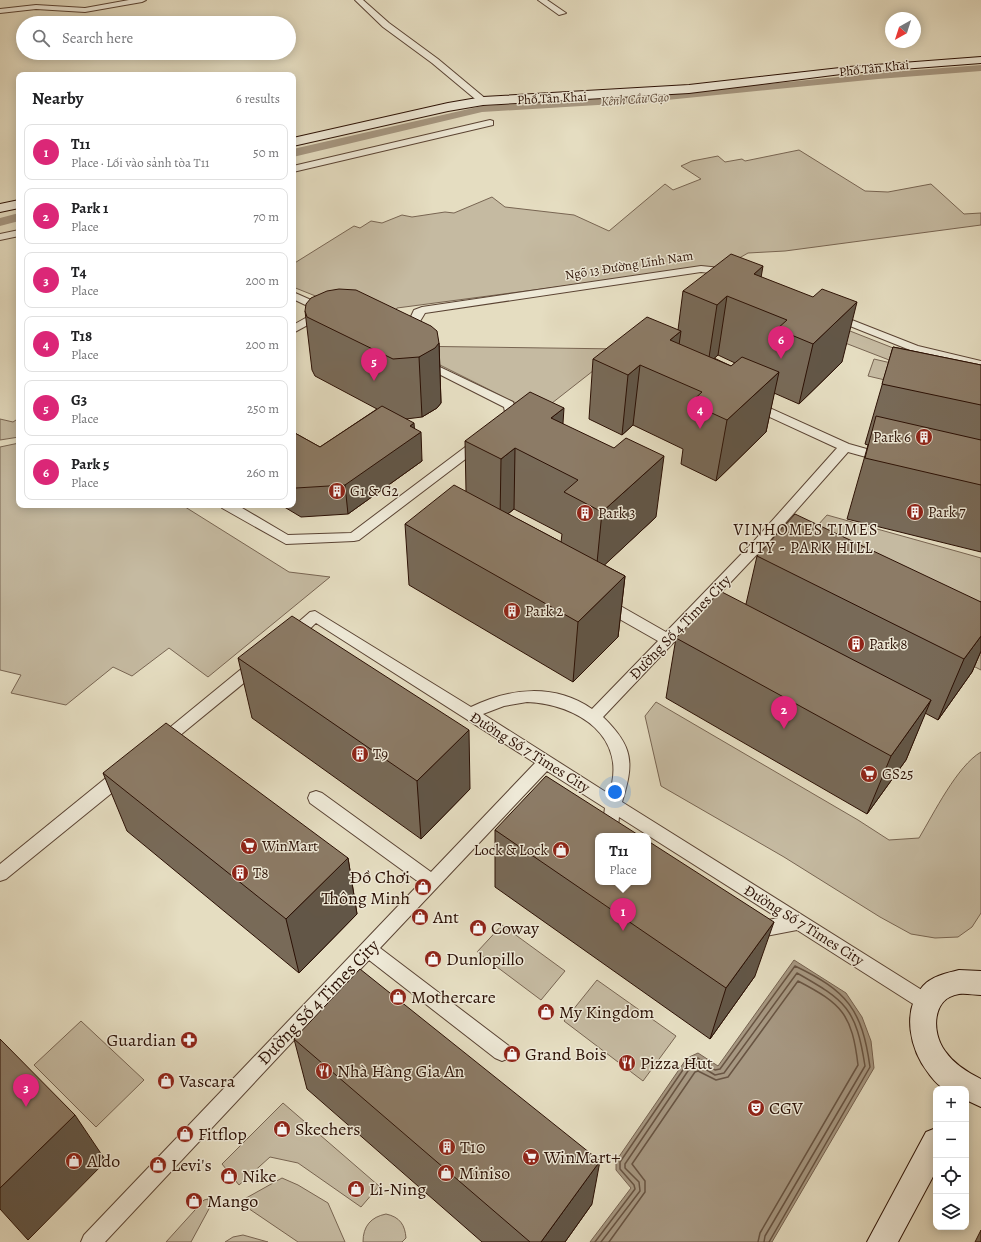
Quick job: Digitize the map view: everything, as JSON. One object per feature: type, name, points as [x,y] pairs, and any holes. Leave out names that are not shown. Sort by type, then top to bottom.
[{"type":"street","points":[[0,11],[36,7],[85,10],[142,0]]},
{"type":"street","points":[[359,0],[386,25],[395,30],[435,61],[483,101]]},
{"type":"street","points":[[542,0],[562,13]]},
{"type":"street","name":"Phố Tân Khai","points":[[296,141],[448,107],[483,101],[689,89],[865,68],[981,60]]},
{"type":"street","points":[[296,168],[490,123]]},
{"type":"street","points":[[0,208],[16,205]]},
{"type":"street","points":[[0,237],[16,234]]},
{"type":"street","name":"Ngõ 13 Đường Lĩnh Nam","points":[[390,325],[403,328],[412,326],[418,312],[422,310],[701,269],[721,271],[742,279]]},
{"type":"street","points":[[296,296],[326,310],[330,316],[338,315]]},
{"type":"street","points":[[296,328],[326,310]]},
{"type":"street","points":[[825,313],[914,348],[981,364]]},
{"type":"street","points":[[233,508],[286,540],[354,537],[512,418],[509,405],[413,357]]},
{"type":"street","points":[[746,401],[845,447],[898,462]]},
{"type":"street","name":"Đường Số 4 Times City","points":[[594,717],[669,640],[696,621],[759,544],[845,447]]},
{"type":"street","points":[[593,598],[669,640]]},
{"type":"street","name":"Đường Số 7 Times City","points":[[150,752],[315,616],[927,1003]]},
{"type":"street","points":[[470,714],[496,701],[528,696],[560,700],[594,717],[609,732],[620,756],[622,781],[614,805],[609,833]]},
{"type":"street","name":"Đường Số 4 Times City","points":[[91,1242],[545,762]]},
{"type":"street","points":[[0,874],[131,767]]},
{"type":"street","points":[[316,798],[432,882]]},
{"type":"street","points":[[742,933],[799,922]]},
{"type":"street","points":[[368,949],[502,1052]]},
{"type":"street","points":[[964,1086],[944,1070],[928,1048],[924,1036],[922,1018],[927,1003],[940,989],[959,982],[981,983]]},
{"type":"street","points":[[882,1242],[933,1148]]},
{"type":"shaded area","points":[[799,150],[865,191],[888,192],[931,184],[964,214],[981,213],[981,225],[785,251],[748,253],[720,269],[701,268],[397,308],[390,318],[348,309],[296,288],[296,262],[354,226],[360,228],[371,221],[382,223],[402,215],[412,217],[445,212],[454,213],[492,197],[505,207],[574,215],[609,231],[665,184],[673,190],[701,179],[681,166],[692,161],[718,156],[725,162],[742,159],[745,161]]},
{"type":"shaded area","points":[[850,331],[911,355],[902,365],[840,341]]},
{"type":"shaded area","points":[[402,346],[621,349],[538,414]]},
{"type":"shaded area","points":[[874,359],[891,363],[885,380],[868,376]]},
{"type":"shaded area","points":[[0,419],[13,422],[16,420],[16,437],[0,440]]},
{"type":"shaded area","points":[[16,444],[16,508],[187,508],[289,572],[330,577],[208,677],[169,648],[132,676],[113,667],[66,705],[11,693],[21,675],[0,670],[0,447]]},
{"type":"shaded area","points":[[827,515],[981,558],[981,670],[780,567]]},
{"type":"shaded area","points":[[656,702],[858,820],[889,840],[919,838],[955,779],[963,768],[981,752],[981,913],[972,927],[958,937],[935,938],[911,934],[880,917],[784,857],[661,786],[645,716]]},
{"type":"shaded area","points":[[502,925],[565,971],[541,1000],[477,952]]},
{"type":"shaded area","points":[[597,980],[676,1036],[643,1081],[564,1021]]},
{"type":"shaded area","points":[[81,1021],[144,1080],[96,1127],[34,1065]]},
{"type":"shaded area","points":[[283,1103],[379,1186],[361,1207],[298,1163],[270,1157],[239,1185],[222,1164]]},
{"type":"shaded area","points":[[282,1178],[298,1185],[328,1203],[345,1242],[298,1242],[239,1202]]},
{"type":"shaded area","points":[[208,1199],[210,1207],[191,1242],[166,1242],[204,1200]]},
{"type":"shaded area","points":[[386,1214],[395,1217],[401,1222],[406,1238],[402,1242],[363,1242],[364,1231],[369,1223],[376,1217]]},
{"type":"shaded area","points":[[243,1235],[268,1242],[225,1242],[233,1237]]},
{"type":"water","points":[[794,960],[846,993],[862,1017],[871,1041],[874,1068],[772,1242],[590,1242],[631,1188],[616,1170],[616,1161],[687,1058],[698,1053],[718,1066]]},
{"type":"building","points":[[731,254],[763,266],[754,274],[813,297],[822,289],[857,302],[813,344],[777,329],[787,320],[727,296],[717,305],[683,291]]},
{"type":"building","points":[[339,289],[356,290],[431,326],[437,331],[439,343],[435,348],[419,357],[393,359],[307,317],[305,311],[306,304],[311,298],[327,291]]},
{"type":"building","points":[[647,317],[681,331],[670,340],[731,366],[742,357],[779,372],[727,420],[690,403],[702,392],[640,365],[628,375],[593,359]]},
{"type":"building","points":[[893,347],[981,365],[981,405],[882,384]]},
{"type":"building","points":[[530,392],[564,408],[551,418],[614,448],[626,438],[664,456],[602,512],[564,492],[578,480],[515,448],[501,459],[465,441]]},
{"type":"building","points":[[382,406],[414,423],[410,426],[421,432],[345,485],[296,488],[296,434],[320,447]]},
{"type":"building","name":"Park 6","points":[[876,416],[981,440],[981,485],[865,458]]},
{"type":"building","points":[[454,485],[625,576],[578,622],[405,524]]},
{"type":"building","points":[[795,514],[981,602],[981,636],[964,659],[757,556]]},
{"type":"building","points":[[720,591],[931,700],[891,756],[676,638]]},
{"type":"building","points":[[292,616],[469,730],[417,781],[238,658]]},
{"type":"building","points":[[166,723],[348,858],[286,919],[103,773]]},
{"type":"building","points":[[546,776],[635,833],[595,833],[595,885],[651,885],[651,843],[774,922],[726,988],[495,830]]},
{"type":"building","points":[[360,969],[600,1161],[541,1242],[530,1242],[294,1039]]},
{"type":"building","points":[[0,1039],[75,1115],[0,1188]]},
{"type":"waterway","name":"Kênh Cầu Gạo","points":[[296,152],[482,109],[647,99],[878,76],[981,68]]},
{"type":"waterway","name":"Kênh Cầu Gạo","points":[[0,222],[16,218]]},
{"type":"place","name":"Park 5","points":[[781,359]]},
{"type":"place","name":"G3","points":[[374,381]]},
{"type":"place","name":"T18","points":[[700,429]]},
{"type":"place","name":"Park 6","points":[[924,437]]},
{"type":"place","name":"G1 & G2","points":[[337,491]]},
{"type":"place","name":"Park 7","points":[[915,512]]},
{"type":"place","name":"Park 3","points":[[585,513]]},
{"type":"place","name":"Park 2","points":[[512,611]]},
{"type":"place","name":"Park 8","points":[[856,644]]},
{"type":"place","name":"Park 1","points":[[784,729]]},
{"type":"place","name":"T9","points":[[360,754]]},
{"type":"place","name":"GS25","points":[[869,774]]},
{"type":"place","name":"WinMart","points":[[249,846]]},
{"type":"place","name":"Lock & Lock","points":[[561,850]]},
{"type":"place","name":"T8","points":[[240,873]]},
{"type":"place","name":"Đồ Chơi Thông Minh","points":[[423,887]]},
{"type":"place","name":"Ant","points":[[420,917]]},
{"type":"place","name":"Coway","points":[[478,928]]},
{"type":"place","name":"T11","points":[[623,931]]},
{"type":"place","name":"Dunlopillo","points":[[433,959]]},
{"type":"place","name":"Mothercare","points":[[398,997]]},
{"type":"place","name":"My Kingdom","points":[[546,1012]]},
{"type":"place","name":"Guardian","points":[[189,1040]]},
{"type":"place","name":"Grand Bois","points":[[512,1054]]},
{"type":"place","name":"Pizza Hut","points":[[627,1063]]},
{"type":"place","name":"Nhà Hàng Gia An","points":[[324,1071]]},
{"type":"place","name":"Vascara","points":[[166,1081]]},
{"type":"place","name":"T4","points":[[26,1107]]},
{"type":"place","name":"CGV","points":[[756,1108]]},
{"type":"place","name":"Skechers","points":[[282,1129]]},
{"type":"place","name":"Fitflop","points":[[185,1134]]},
{"type":"place","name":"T10","points":[[447,1147]]},
{"type":"place","name":"WinMart+","points":[[531,1157]]},
{"type":"place","name":"Aldo","points":[[74,1161]]},
{"type":"place","name":"Levi's","points":[[158,1165]]},
{"type":"place","name":"Miniso","points":[[446,1173]]},
{"type":"place","name":"Nike","points":[[229,1176]]},
{"type":"place","name":"Li-Ning","points":[[356,1189]]},
{"type":"place","name":"Mango","points":[[194,1201]]},
{"type":"district","name":"VINHOMES TIMES CITY - PARK HILL","points":[[806,539]]}]
